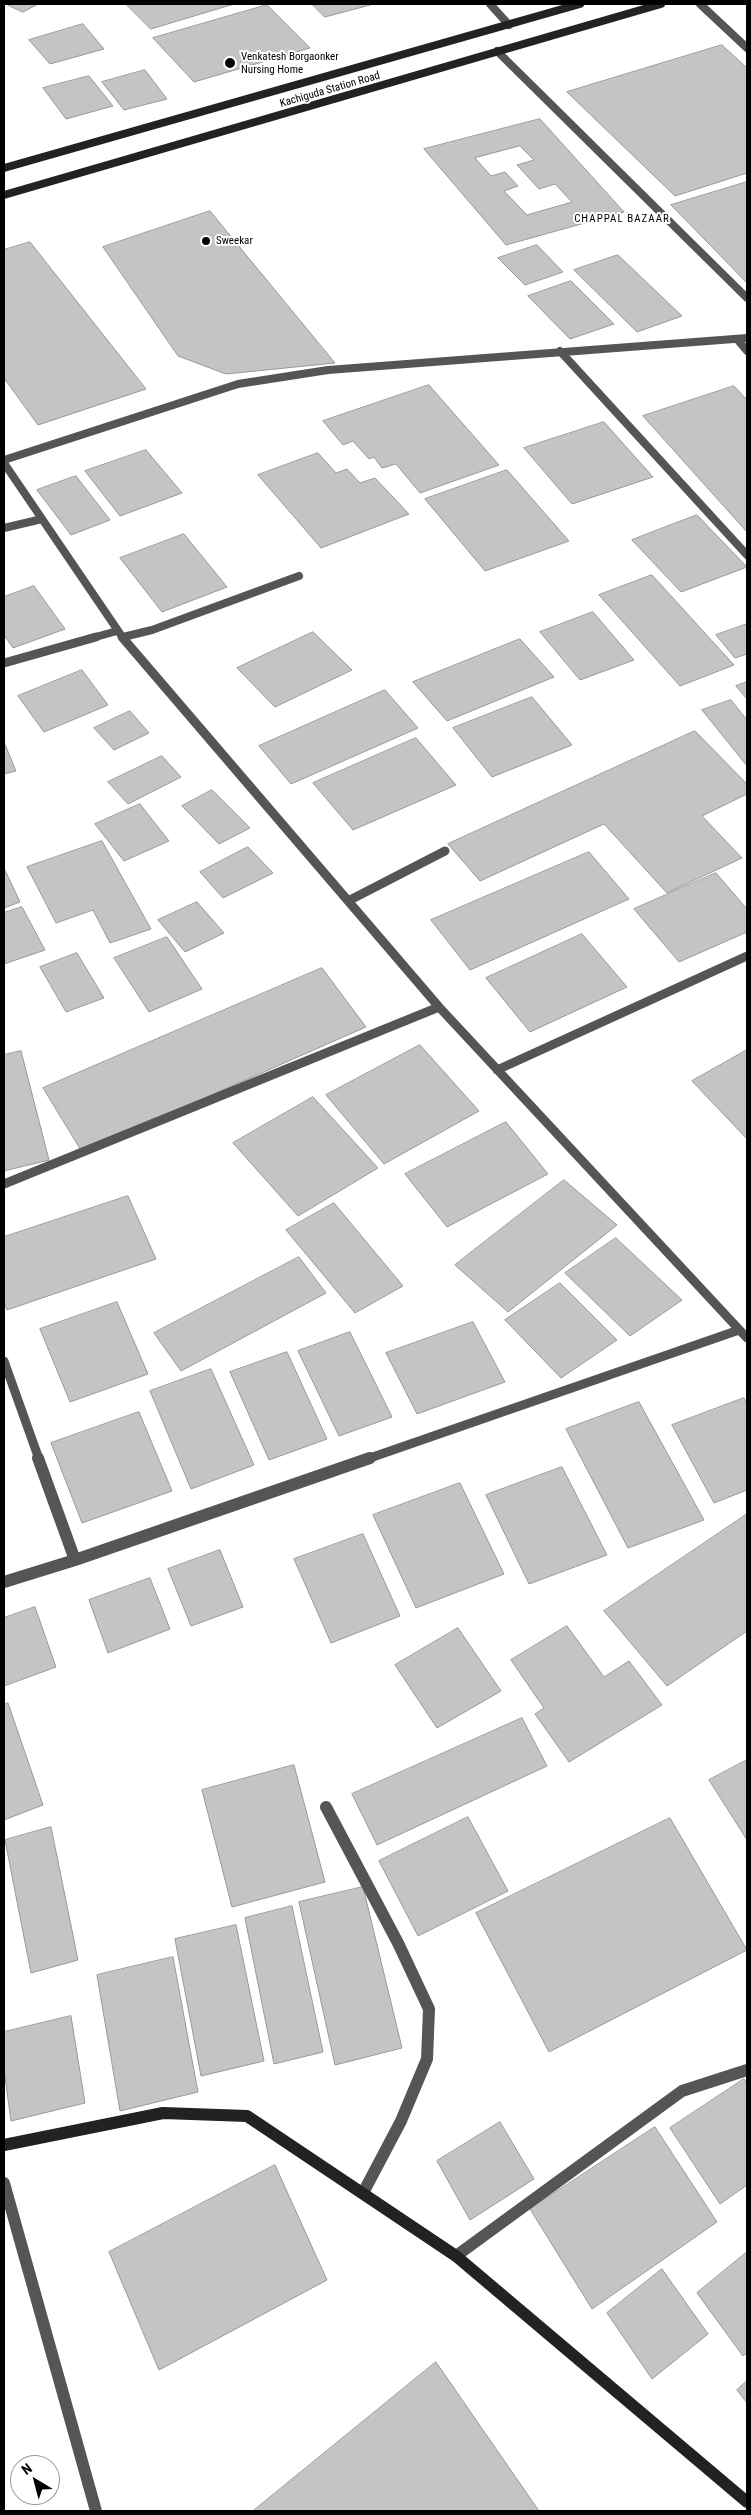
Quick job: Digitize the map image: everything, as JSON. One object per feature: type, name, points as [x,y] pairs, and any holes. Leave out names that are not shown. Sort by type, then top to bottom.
[{"type":"main road","name":"Kachiguda Station Road","points":[[4,168],[580,4]]},
{"type":"main road","name":"Kachiguda Station Road","points":[[4,195],[661,4]]},
{"type":"main road","points":[[4,2144],[163,2113],[247,2116],[456,2256],[747,2502]]},
{"type":"street","points":[[490,4],[509,25]]},
{"type":"street","points":[[700,4],[747,48]]},
{"type":"street","points":[[497,51],[747,298]]},
{"type":"street","points":[[4,1582],[75,1560],[743,1334],[439,1007],[350,900],[120,634],[4,462],[238,384],[328,370],[747,338]]},
{"type":"street","points":[[737,339],[747,351]]},
{"type":"street","points":[[560,351],[747,555]]},
{"type":"street","points":[[4,528],[42,519]]},
{"type":"street","points":[[4,663],[120,634],[152,630],[299,576]]},
{"type":"street","points":[[350,900],[445,851]]},
{"type":"street","points":[[497,1070],[747,956]]},
{"type":"street","points":[[4,1184],[439,1007]]},
{"type":"street","points":[[4,1361],[75,1560]]},
{"type":"street","points":[[326,1807],[398,1943],[429,2009],[427,2059],[401,2122],[363,2193]]},
{"type":"street","points":[[456,2256],[682,2091],[747,2070]]},
{"type":"street","points":[[4,2183],[96,2511]]},
{"type":"building","points":[[6,4],[38,4],[23,12]]},
{"type":"building","points":[[126,4],[234,4],[151,29]]},
{"type":"building","points":[[312,4],[374,4],[325,17]]},
{"type":"building","points":[[267,5],[310,48],[194,82],[153,38]]},
{"type":"building","points":[[83,24],[104,49],[50,64],[29,40]]},
{"type":"building","points":[[722,45],[747,68],[747,173],[675,196],[567,92]]},
{"type":"building","points":[[145,70],[167,99],[124,110],[102,82]]},
{"type":"building","points":[[89,76],[113,106],[66,119],[43,88]]},
{"type":"building","points":[[540,119],[624,212],[506,245],[424,149]],"holes":[[[520,146],[534,160],[517,165],[539,189],[555,184],[572,202],[527,215],[504,191],[518,186],[505,172],[491,176],[475,158]]]},
{"type":"building","points":[[747,182],[747,283],[671,205]]},
{"type":"building","points":[[210,211],[335,363],[226,374],[178,356],[103,247]]},
{"type":"building","points":[[30,242],[146,389],[38,425],[4,378],[4,250]]},
{"type":"building","points":[[537,245],[563,272],[525,285],[498,258]]},
{"type":"building","points":[[618,255],[682,316],[637,332],[574,270]]},
{"type":"building","points":[[571,281],[614,324],[570,339],[528,296]]},
{"type":"building","points":[[429,385],[499,465],[420,493],[396,464],[382,468],[374,457],[369,459],[353,441],[343,445],[323,421]]},
{"type":"building","points":[[734,386],[747,400],[747,532],[643,416]]},
{"type":"building","points":[[604,422],[653,477],[572,504],[524,448]]},
{"type":"building","points":[[146,450],[182,493],[120,516],[85,471]]},
{"type":"building","points":[[318,453],[336,473],[347,469],[360,483],[375,478],[409,514],[321,548],[258,475]]},
{"type":"building","points":[[507,470],[569,541],[485,571],[425,499]]},
{"type":"building","points":[[76,476],[110,520],[71,535],[37,490]]},
{"type":"building","points":[[697,515],[747,567],[681,592],[632,540]]},
{"type":"building","points":[[184,534],[227,587],[162,612],[120,558]]},
{"type":"building","points":[[652,575],[734,665],[680,686],[599,595]]},
{"type":"building","points":[[34,586],[65,629],[13,648],[4,635],[4,597]]},
{"type":"building","points":[[593,612],[634,660],[580,680],[540,632]]},
{"type":"building","points":[[747,624],[747,654],[735,658],[716,635]]},
{"type":"building","points":[[313,632],[352,670],[275,707],[237,668]]},
{"type":"building","points":[[520,639],[554,677],[447,721],[413,682]]},
{"type":"building","points":[[82,670],[108,705],[44,732],[18,696]]},
{"type":"building","points":[[747,682],[747,699],[736,686]]},
{"type":"building","points":[[385,690],[418,728],[291,784],[259,746]]},
{"type":"building","points":[[532,697],[572,745],[492,777],[453,728]]},
{"type":"building","points":[[731,700],[747,720],[747,766],[702,710]]},
{"type":"building","points":[[130,711],[149,733],[114,750],[94,728]]},
{"type":"building","points":[[695,731],[747,784],[747,794],[702,816],[742,858],[667,893],[604,824],[480,881],[448,844]]},
{"type":"building","points":[[416,738],[456,785],[353,830],[313,783]]},
{"type":"building","points":[[4,742],[16,771],[4,774]]},
{"type":"building","points":[[162,756],[181,777],[128,804],[108,782]]},
{"type":"building","points":[[212,790],[250,828],[219,844],[182,806]]},
{"type":"building","points":[[140,804],[169,841],[124,861],[95,824]]},
{"type":"building","points":[[102,841],[151,929],[110,943],[93,910],[56,923],[27,867]]},
{"type":"building","points":[[248,847],[273,873],[223,898],[200,872]]},
{"type":"building","points":[[589,852],[629,899],[470,970],[431,920]]},
{"type":"building","points":[[4,868],[20,902],[4,908]]},
{"type":"building","points":[[716,873],[747,909],[747,932],[679,962],[634,909]]},
{"type":"building","points":[[197,902],[224,933],[185,952],[158,920]]},
{"type":"building","points":[[22,907],[45,950],[4,964],[4,913]]},
{"type":"building","points":[[582,934],[627,987],[530,1032],[486,978]]},
{"type":"building","points":[[167,937],[202,989],[149,1012],[114,958]]},
{"type":"building","points":[[77,953],[104,998],[66,1012],[40,967]]},
{"type":"building","points":[[322,968],[366,1027],[82,1152],[43,1088]]},
{"type":"building","points":[[420,1045],[479,1111],[384,1164],[326,1095]]},
{"type":"building","points":[[747,1050],[747,1139],[692,1081]]},
{"type":"building","points":[[21,1051],[49,1160],[4,1171],[4,1055]]},
{"type":"building","points":[[313,1097],[378,1168],[298,1216],[233,1143]]},
{"type":"building","points":[[506,1122],[548,1174],[447,1227],[405,1174]]},
{"type":"building","points":[[564,1180],[617,1225],[508,1312],[455,1265]]},
{"type":"building","points":[[128,1196],[156,1259],[7,1310],[4,1302],[4,1237]]},
{"type":"building","points":[[334,1203],[403,1286],[355,1313],[286,1230]]},
{"type":"building","points":[[616,1238],[682,1300],[630,1336],[565,1273]]},
{"type":"building","points":[[299,1257],[326,1293],[181,1371],[154,1333]]},
{"type":"building","points":[[560,1283],[617,1340],[561,1378],[505,1320]]},
{"type":"building","points":[[117,1302],[148,1374],[70,1402],[40,1329]]},
{"type":"building","points":[[473,1322],[505,1382],[417,1414],[386,1353]]},
{"type":"building","points":[[350,1332],[392,1417],[339,1436],[298,1351]]},
{"type":"building","points":[[287,1352],[327,1439],[269,1460],[230,1372]]},
{"type":"building","points":[[211,1369],[254,1465],[191,1489],[150,1391]]},
{"type":"building","points":[[744,1398],[747,1404],[747,1490],[714,1503],[672,1425]]},
{"type":"building","points":[[639,1402],[704,1520],[628,1548],[566,1429]]},
{"type":"building","points":[[139,1412],[172,1491],[82,1523],[51,1443]]},
{"type":"building","points":[[562,1467],[607,1555],[529,1584],[486,1495]]},
{"type":"building","points":[[460,1483],[504,1574],[416,1608],[373,1515]]},
{"type":"building","points":[[747,1514],[747,1631],[667,1686],[604,1611]]},
{"type":"building","points":[[363,1534],[400,1616],[331,1643],[294,1559]]},
{"type":"building","points":[[220,1550],[243,1607],[191,1626],[168,1569]]},
{"type":"building","points":[[150,1578],[170,1629],[108,1653],[89,1600]]},
{"type":"building","points":[[35,1607],[56,1667],[4,1686],[4,1618]]},
{"type":"building","points":[[567,1626],[604,1677],[629,1661],[662,1705],[569,1762],[535,1714],[544,1708],[511,1660]]},
{"type":"building","points":[[458,1628],[501,1691],[437,1728],[395,1665]]},
{"type":"building","points":[[8,1703],[43,1805],[4,1820],[4,1705]]},
{"type":"building","points":[[522,1718],[547,1766],[377,1845],[352,1794]]},
{"type":"building","points":[[747,1760],[747,1840],[709,1780]]},
{"type":"building","points":[[294,1765],[325,1882],[232,1907],[202,1790]]},
{"type":"building","points":[[468,1817],[508,1891],[418,1936],[379,1861]]},
{"type":"building","points":[[670,1818],[747,1950],[549,2052],[476,1913]]},
{"type":"building","points":[[51,1827],[78,1960],[31,1973],[5,1840]]},
{"type":"building","points":[[363,1887],[402,2048],[335,2065],[299,1902]]},
{"type":"building","points":[[292,1906],[323,2052],[274,2064],[245,1918]]},
{"type":"building","points":[[236,1925],[264,2061],[201,2076],[175,1939]]},
{"type":"building","points":[[173,1957],[198,2092],[120,2111],[97,1975]]},
{"type":"building","points":[[71,2016],[85,2103],[11,2121],[4,2070],[4,2032]]},
{"type":"building","points":[[744,2079],[747,2083],[747,2185],[720,2204],[670,2128]]},
{"type":"building","points":[[500,2122],[534,2179],[470,2220],[437,2161]]},
{"type":"building","points":[[655,2127],[717,2222],[592,2309],[530,2209]]},
{"type":"building","points":[[275,2165],[327,2280],[159,2370],[109,2252]]},
{"type":"building","points":[[747,2252],[747,2353],[743,2356],[697,2293]]},
{"type":"building","points":[[662,2269],[708,2334],[652,2379],[607,2313]]},
{"type":"building","points":[[436,2362],[539,2511],[253,2511]]},
{"type":"building","points":[[747,2381],[747,2403],[737,2390]]},
{"type":"place","name":"Venkatesh Borgaonker Nursing Home","points":[[230,63]]},
{"type":"place","name":"Sweekar","points":[[206,241]]},
{"type":"district","name":"CHAPPAL BAZAAR","points":[[622,219]]}]
